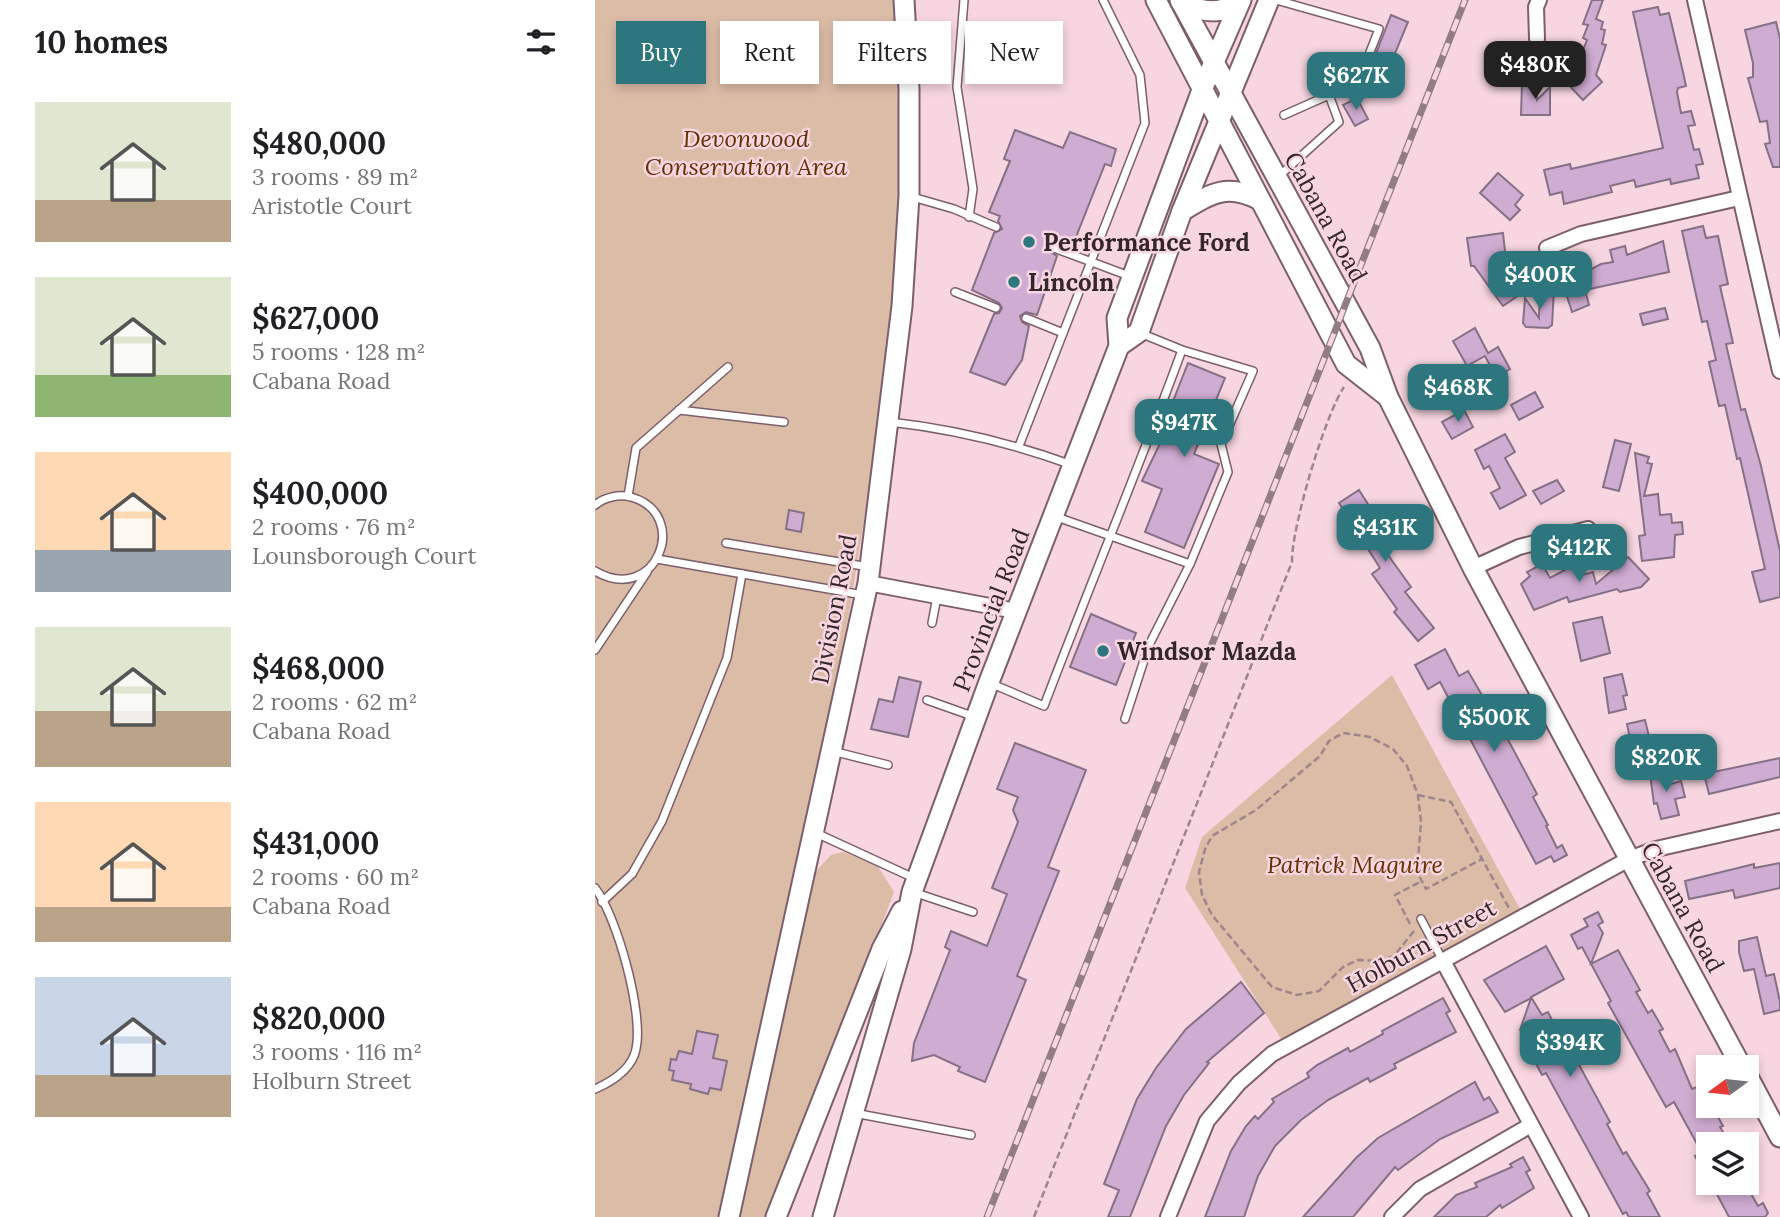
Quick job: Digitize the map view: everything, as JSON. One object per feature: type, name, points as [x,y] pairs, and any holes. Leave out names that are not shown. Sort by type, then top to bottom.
[{"type":"main road","name":"Division Road","points":[[729,1217],[867,582],[902,306],[909,196],[909,89],[904,0]]},
{"type":"main road","name":"Cabana Road","points":[[1156,0],[1346,364],[1388,397]]},
{"type":"main road","name":"Provincial Road","points":[[776,1217],[882,949],[914,886],[989,682],[1119,346],[1118,318],[1202,90],[1240,0]]},
{"type":"main road","points":[[1180,1],[1201,12],[1231,7],[1240,0]]},
{"type":"main road","points":[[1119,346],[1139,332],[1182,211],[1269,0]]},
{"type":"main road","name":"Cabana Road","points":[[1180,1],[1370,348],[1388,397],[1473,568],[1735,1055]]},
{"type":"main road","points":[[1182,211],[1213,192],[1243,191],[1260,200]]},
{"type":"main road","name":"Provincial Road","points":[[823,1217],[901,949],[914,886]]},
{"type":"main road","points":[[837,1061],[842,1095],[853,1112]]},
{"type":"main road","points":[[1759,1098],[1780,1137]]},
{"type":"street","points":[[1537,40],[1539,0]]},
{"type":"street","points":[[1695,0],[1739,198],[1775,329],[1780,371]]},
{"type":"street","points":[[1547,248],[1581,234],[1739,198]]},
{"type":"street","points":[[1473,568],[1519,547],[1588,529]]},
{"type":"street","points":[[867,582],[1016,611]]},
{"type":"street","name":"Holburn Street","points":[[1168,1217],[1207,1121],[1239,1083],[1272,1054],[1629,859],[1656,849],[1780,821]]},
{"type":"street","points":[[1443,961],[1581,1217]]},
{"type":"street","points":[[1392,1217],[1420,1189],[1531,1125]]},
{"type":"lane","points":[[964,0],[957,87],[974,190],[969,217]]},
{"type":"lane","points":[[1019,446],[1145,123],[1140,75],[1103,0]]},
{"type":"lane","points":[[1276,0],[1379,29],[1359,80],[1284,115]]},
{"type":"lane","points":[[1276,179],[1339,122],[1329,94]]},
{"type":"lane","points":[[909,196],[954,209],[996,226]]},
{"type":"lane","points":[[1054,248],[1133,277]]},
{"type":"lane","points":[[955,292],[996,307]]},
{"type":"lane","points":[[1026,318],[1063,333]]},
{"type":"lane","points":[[1125,719],[1149,645],[1190,564],[1228,472],[1221,444],[1253,372],[1182,351],[1139,332]]},
{"type":"lane","points":[[989,682],[1044,706],[1109,536],[1132,487],[1182,351]]},
{"type":"lane","points":[[628,496],[636,448],[728,367]]},
{"type":"lane","points":[[679,410],[784,422]]},
{"type":"lane","points":[[889,421],[949,428],[1019,446],[1073,465]]},
{"type":"lane","points":[[595,505],[614,496],[641,500],[660,521],[663,535],[657,559],[595,650]]},
{"type":"lane","points":[[1053,516],[1190,564]]},
{"type":"lane","points":[[726,543],[867,582]]},
{"type":"lane","points":[[657,559],[743,574],[867,582]]},
{"type":"lane","points":[[595,571],[619,580],[633,578],[650,568]]},
{"type":"lane","points":[[602,902],[632,874],[662,821],[727,658],[743,574]]},
{"type":"lane","points":[[932,623],[937,596]]},
{"type":"lane","points":[[927,700],[976,717]]},
{"type":"lane","points":[[831,751],[888,765]]},
{"type":"lane","points":[[814,832],[914,886],[973,912]]},
{"type":"lane","points":[[595,888],[623,954],[638,1014],[636,1052],[617,1079],[595,1089]]},
{"type":"lane","points":[[1421,919],[1443,961]]},
{"type":"lane","points":[[853,1112],[971,1135]]},
{"type":"path","points":[[1034,1217],[1292,562],[1291,547],[1304,497],[1344,387]]},
{"type":"path","points":[[1414,931],[1394,956],[1380,961],[1358,960],[1343,967],[1319,991],[1297,995],[1272,987],[1212,915],[1202,895],[1199,872],[1212,836],[1256,810],[1320,756],[1329,741],[1343,733],[1370,737],[1393,749],[1408,766],[1418,795],[1421,822],[1418,874],[1426,889],[1482,859]]},
{"type":"path","points":[[1418,795],[1451,802],[1510,910]]},
{"type":"path","points":[[1418,874],[1438,864]]},
{"type":"path","points":[[1420,943],[1395,895],[1422,881]]},
{"type":"green space","name":"Devonwood Conservation Area","points":[[595,0],[897,0],[898,21],[833,21],[833,84],[902,84],[901,219],[889,350],[849,614],[724,1217],[595,1217]]},
{"type":"green space","name":"Patrick Maguire","points":[[1392,675],[1520,909],[1282,1040],[1185,888],[1202,837]]},
{"type":"green space","points":[[843,852],[877,865],[894,892],[770,1217],[734,1217],[814,873],[831,855]]},
{"type":"building","points":[[1592,0],[1603,0],[1596,19],[1603,22],[1601,29],[1605,30],[1602,44],[1606,45],[1596,75],[1602,82],[1583,100],[1563,79],[1563,75],[1579,60],[1587,40],[1583,38],[1588,25],[1583,24]]},
{"type":"building","points":[[1658,7],[1660,15],[1669,13],[1686,86],[1678,88],[1677,92],[1681,113],[1691,111],[1695,125],[1688,126],[1694,150],[1699,149],[1703,164],[1696,165],[1699,178],[1671,184],[1670,179],[1636,187],[1634,180],[1610,186],[1612,192],[1564,204],[1562,192],[1550,195],[1544,170],[1570,164],[1571,169],[1663,148],[1633,12]]},
{"type":"building","points":[[1391,15],[1408,22],[1386,75],[1370,69]]},
{"type":"building","points":[[1776,22],[1780,39],[1780,167],[1773,167],[1765,144],[1770,143],[1767,121],[1760,122],[1748,78],[1753,77],[1753,63],[1745,30]]},
{"type":"building","points":[[1537,82],[1537,100],[1550,87],[1550,115],[1521,115],[1522,83]]},
{"type":"building","points":[[1357,98],[1368,119],[1355,126],[1343,105]]},
{"type":"building","points":[[1015,130],[1063,148],[1070,132],[1116,149],[1111,166],[1105,164],[1072,247],[1062,241],[1061,244],[1054,242],[1049,245],[1049,251],[1057,256],[1037,315],[1026,312],[1020,316],[1022,322],[1029,326],[1022,360],[1005,385],[970,372],[994,314],[999,313],[1002,308],[999,303],[972,290],[994,233],[1002,229],[998,221],[1000,216],[989,212],[1010,161],[1004,159]]},
{"type":"building","points":[[1498,173],[1523,195],[1515,205],[1520,210],[1510,220],[1480,193]]},
{"type":"building","points":[[1703,226],[1706,238],[1718,236],[1728,284],[1720,286],[1733,343],[1726,344],[1741,410],[1745,409],[1761,466],[1780,551],[1780,597],[1760,602],[1752,572],[1765,569],[1740,458],[1737,459],[1725,405],[1719,406],[1709,362],[1716,360],[1707,321],[1702,322],[1682,231]]},
{"type":"building","points":[[1503,233],[1506,260],[1517,275],[1512,279],[1522,293],[1503,306],[1474,266],[1471,266],[1467,238]]},
{"type":"building","points":[[1663,241],[1669,272],[1585,290],[1589,305],[1572,312],[1563,284],[1601,264],[1613,262],[1610,250],[1625,246],[1627,255]]},
{"type":"building","points":[[1540,289],[1554,290],[1552,325],[1548,328],[1526,327],[1523,323],[1525,298],[1539,318]]},
{"type":"building","points":[[1665,308],[1668,319],[1643,325],[1640,314]]},
{"type":"building","points":[[1475,328],[1488,353],[1498,347],[1510,369],[1496,377],[1485,356],[1467,366],[1453,341]]},
{"type":"building","points":[[1188,363],[1225,378],[1194,454],[1219,464],[1184,548],[1145,532],[1162,489],[1142,481],[1175,412],[1170,409]]},
{"type":"building","points":[[1535,392],[1543,407],[1519,420],[1511,405]]},
{"type":"building","points":[[1464,410],[1473,427],[1452,439],[1442,422]]},
{"type":"building","points":[[1505,434],[1515,452],[1505,458],[1526,495],[1500,509],[1491,493],[1500,488],[1489,466],[1484,469],[1475,450]]},
{"type":"building","points":[[1615,440],[1631,444],[1619,491],[1603,487]]},
{"type":"building","points":[[1635,453],[1649,457],[1647,463],[1652,464],[1644,496],[1658,494],[1660,515],[1671,514],[1672,523],[1682,522],[1683,534],[1675,535],[1674,557],[1642,561],[1639,536],[1645,535]]},
{"type":"building","points":[[1557,480],[1564,491],[1541,504],[1533,491]]},
{"type":"building","points":[[1359,490],[1392,542],[1383,548],[1411,587],[1405,592],[1434,628],[1418,641],[1394,612],[1397,609],[1372,574],[1380,568],[1339,503]]},
{"type":"building","points":[[789,510],[804,513],[801,532],[786,529]]},
{"type":"building","points":[[1628,557],[1649,579],[1641,587],[1620,592],[1617,589],[1569,602],[1567,597],[1534,610],[1521,584],[1530,576],[1527,572],[1542,564],[1550,578],[1572,566],[1575,572],[1581,571],[1582,575],[1593,572],[1596,584]]},
{"type":"building","points":[[1091,614],[1136,633],[1116,685],[1070,667]]},
{"type":"building","points":[[1602,617],[1610,653],[1581,661],[1573,623]]},
{"type":"building","points":[[1445,649],[1459,676],[1468,671],[1494,716],[1491,718],[1502,738],[1506,736],[1537,794],[1533,797],[1557,848],[1562,845],[1567,855],[1554,862],[1551,856],[1536,864],[1440,682],[1428,689],[1415,665]]},
{"type":"building","points":[[1622,674],[1627,695],[1623,696],[1626,709],[1609,713],[1604,678]]},
{"type":"building","points":[[899,677],[921,682],[908,737],[871,729],[879,699],[893,702]]},
{"type":"building","points":[[1645,720],[1652,749],[1633,753],[1627,724]]},
{"type":"building","points":[[1015,743],[1086,770],[1048,867],[1059,871],[1017,976],[1026,980],[985,1082],[958,1071],[960,1067],[934,1055],[912,1061],[914,1043],[950,950],[945,947],[951,931],[987,946],[1007,894],[992,888],[1018,822],[1013,810],[1018,797],[997,789]]},
{"type":"building","points":[[1780,758],[1780,777],[1709,794],[1704,774]]},
{"type":"building","points":[[1668,770],[1671,784],[1681,781],[1685,797],[1675,799],[1679,815],[1661,819],[1657,803],[1654,804],[1650,774]]},
{"type":"building","points":[[1780,863],[1780,888],[1735,898],[1733,890],[1689,899],[1685,881],[1754,864],[1754,868]]},
{"type":"building","points":[[1598,912],[1603,922],[1598,925],[1603,933],[1591,964],[1582,947],[1578,949],[1571,935],[1588,926],[1584,919]]},
{"type":"building","points":[[1757,937],[1766,976],[1774,974],[1780,1002],[1780,1010],[1764,1014],[1754,969],[1744,971],[1739,952],[1739,941]]},
{"type":"building","points":[[1546,946],[1564,979],[1531,997],[1542,1015],[1548,1012],[1573,1063],[1577,1061],[1610,1122],[1607,1124],[1623,1154],[1626,1152],[1650,1191],[1647,1193],[1660,1217],[1629,1217],[1626,1212],[1623,1214],[1546,1073],[1542,1075],[1524,1041],[1528,1039],[1520,1030],[1531,998],[1505,1012],[1484,980]]},
{"type":"building","points":[[1618,950],[1640,990],[1636,992],[1648,1013],[1652,1010],[1663,1029],[1659,1031],[1670,1052],[1675,1049],[1692,1089],[1696,1087],[1696,1118],[1719,1118],[1723,1132],[1696,1132],[1696,1142],[1674,1102],[1666,1107],[1608,1003],[1611,1001],[1591,964]]},
{"type":"building","points":[[1241,982],[1264,1013],[1207,1062],[1209,1063],[1184,1095],[1166,1126],[1130,1217],[1108,1217],[1119,1190],[1104,1184],[1137,1099],[1156,1068],[1186,1029]]},
{"type":"building","points":[[1443,998],[1450,1011],[1446,1013],[1456,1032],[1394,1064],[1396,1068],[1370,1082],[1368,1078],[1328,1100],[1301,1120],[1275,1146],[1258,1176],[1244,1217],[1205,1217],[1231,1151],[1246,1126],[1255,1116],[1258,1119],[1274,1102],[1272,1099],[1309,1077],[1307,1073],[1317,1065],[1348,1048],[1350,1052]]},
{"type":"building","points":[[697,1031],[718,1035],[713,1058],[727,1061],[721,1090],[710,1088],[708,1094],[690,1089],[691,1084],[672,1080],[674,1071],[669,1070],[671,1059],[676,1060],[679,1051],[692,1054]]},
{"type":"building","points":[[1475,1082],[1484,1100],[1489,1097],[1498,1112],[1440,1139],[1398,1170],[1395,1167],[1353,1217],[1303,1217],[1356,1158],[1378,1138]]},
{"type":"building","points":[[1523,1157],[1530,1170],[1526,1172],[1534,1188],[1502,1208],[1500,1205],[1486,1217],[1434,1217],[1456,1195],[1477,1187],[1475,1183],[1512,1167],[1510,1164]]},
{"type":"building","points":[[1717,1195],[1752,1195],[1758,1206],[1763,1203],[1768,1213],[1765,1217],[1729,1217]]},
{"type":"railway","points":[[987,1217],[1465,0]]},
{"type":"place","name":"Performance Ford","points":[[1029,242]]},
{"type":"place","name":"Lincoln","points":[[1014,282]]},
{"type":"place","name":"Windsor Mazda","points":[[1103,651]]}]
